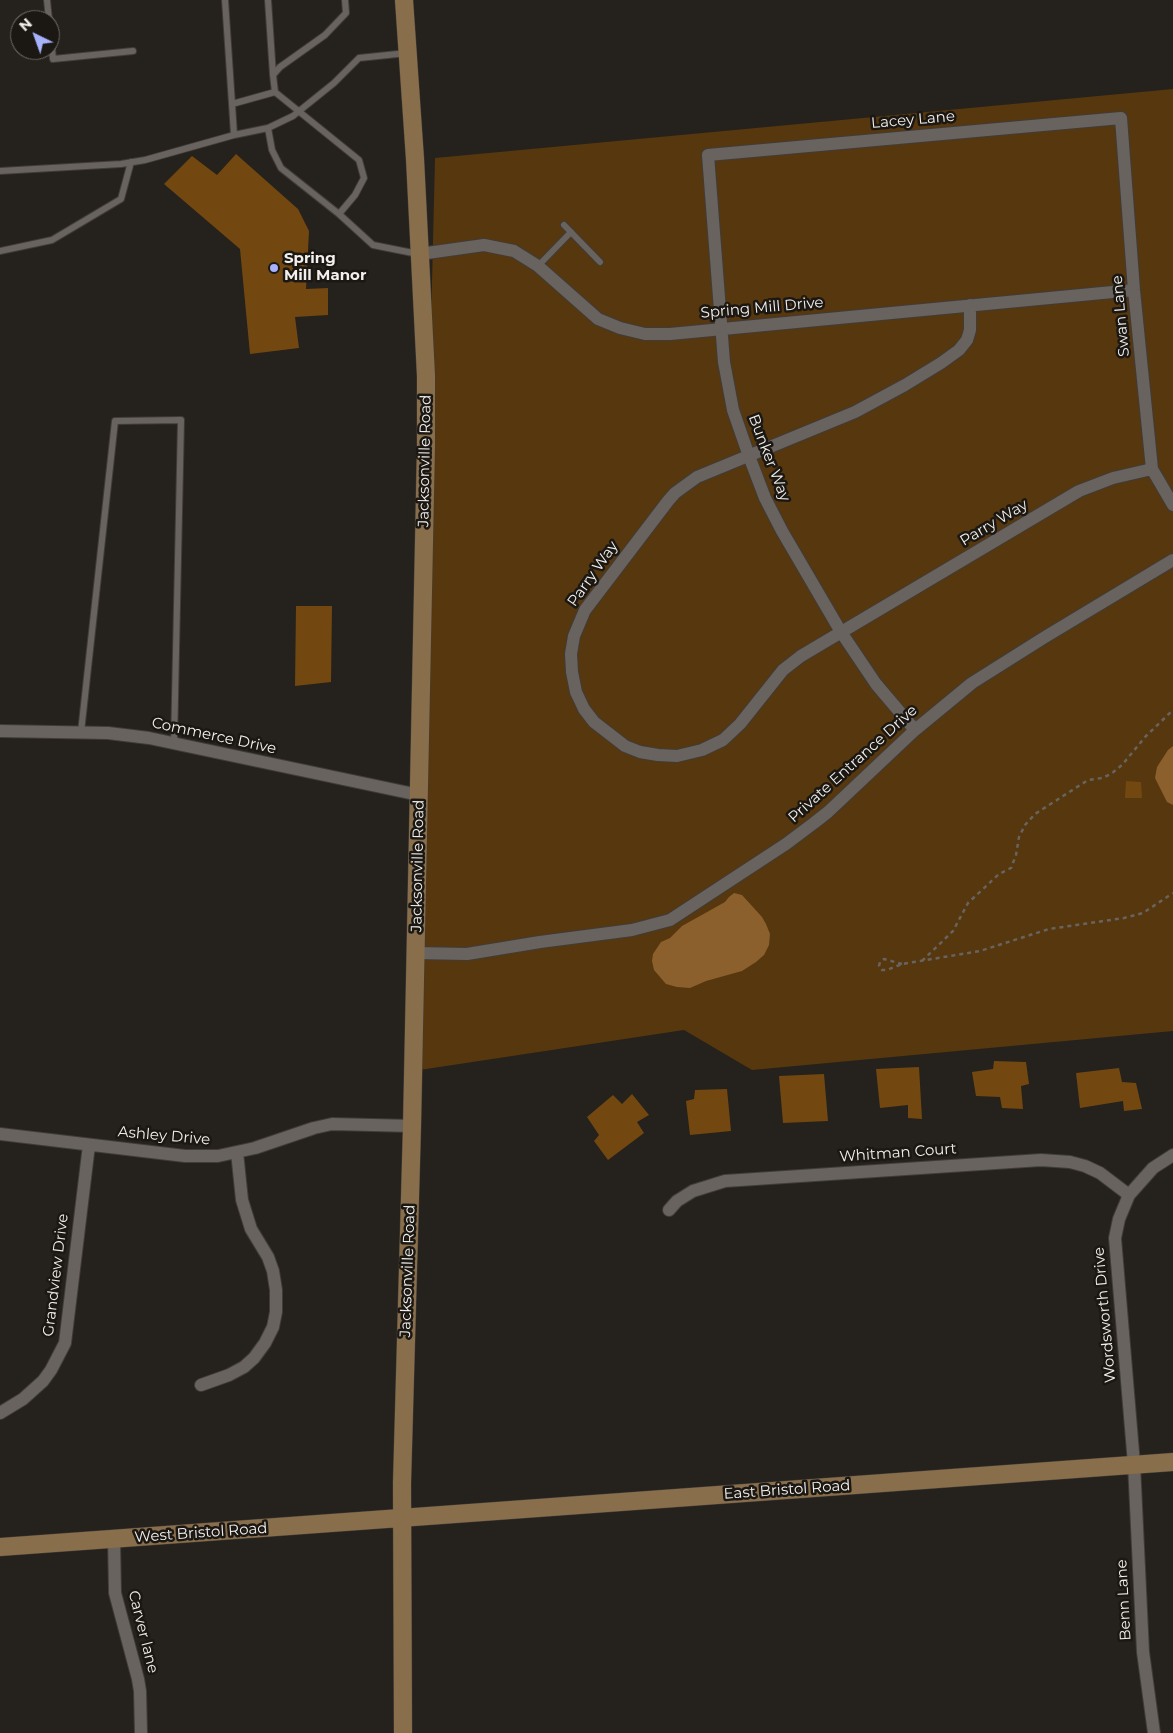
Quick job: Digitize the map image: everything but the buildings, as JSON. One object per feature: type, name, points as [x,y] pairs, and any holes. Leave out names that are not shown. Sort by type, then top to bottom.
[{"type":"main road","name":"Jacksonville Road","points":[[403,1733],[402,1519],[420,795],[426,445],[426,376],[420,254],[404,0]]},
{"type":"main road","name":"East Bristol Road","points":[[402,1519],[1173,1462]]},
{"type":"main road","name":"West Bristol Road","points":[[0,1547],[402,1519]]},
{"type":"street","name":"Lacey Lane","points":[[708,156],[1121,118]]},
{"type":"street","name":"Swan Lane","points":[[1121,118],[1134,290],[1152,469],[1173,505]]},
{"type":"street","name":"Bunker Way","points":[[708,156],[724,362],[733,410],[749,456],[765,498],[782,531],[841,632],[876,684],[915,730]]},
{"type":"street","name":"Spring Mill Drive","points":[[420,254],[484,245],[514,251],[538,266],[598,319],[620,328],[645,334],[670,334],[1134,290]]},
{"type":"street","name":"Parry Way","points":[[970,306],[970,330],[967,340],[959,350],[941,363],[855,412],[697,478],[675,494],[585,610],[574,636],[571,654],[576,692],[584,709],[594,722],[625,746],[640,752],[677,756],[702,750],[723,740],[740,724],[783,670],[801,656],[1079,491],[1113,478],[1152,469]]},
{"type":"street","name":"Private Entrance Drive","points":[[416,953],[467,954],[632,930],[670,920],[786,844],[821,818],[915,730],[972,683],[1009,658],[1173,560]]},
{"type":"street","name":"Commerce Drive","points":[[0,731],[123,734],[420,795]]},
{"type":"street","name":"Ashley Drive","points":[[0,1134],[185,1156],[218,1156],[254,1148],[332,1124],[412,1126]]},
{"type":"street","name":"Grandview Drive","points":[[0,1412],[23,1399],[43,1381],[65,1343],[89,1145]]},
{"type":"street","points":[[201,1385],[229,1375],[244,1367],[254,1358],[265,1343],[273,1327],[276,1312],[276,1290],[273,1271],[268,1257],[251,1229],[242,1200],[237,1152]]},
{"type":"street","name":"Wordsworth Drive","points":[[1134,1464],[1115,1238],[1119,1219],[1129,1195],[1153,1168],[1173,1155]]},
{"type":"street","name":"Whitman Court","points":[[669,1210],[677,1201],[693,1191],[725,1181],[1041,1160],[1063,1161],[1086,1166],[1100,1173],[1129,1195]]},
{"type":"street","name":"Benn Lane","points":[[1134,1464],[1142,1652],[1154,1733]]},
{"type":"street","name":"Carver lane","points":[[114,1539],[115,1593],[138,1679],[142,1733]]},
{"type":"lane","points":[[225,0],[234,135]]},
{"type":"lane","points":[[268,0],[272,75],[275,92],[359,160],[364,178],[355,195],[339,214]]},
{"type":"lane","points":[[272,75],[280,67],[326,34],[346,13],[345,0]]},
{"type":"lane","points":[[60,58],[133,50]]},
{"type":"lane","points":[[0,171],[145,160],[234,135],[268,128],[300,112],[334,83],[359,58],[408,53]]},
{"type":"lane","points":[[232,104],[275,92]]},
{"type":"lane","points":[[268,128],[272,150],[281,168],[339,214],[373,245],[420,254]]},
{"type":"lane","points":[[0,251],[52,240],[121,199],[131,162]]},
{"type":"lane","points":[[564,225],[600,262]]},
{"type":"lane","points":[[538,266],[571,232]]},
{"type":"lane","points":[[81,732],[115,421],[181,420],[174,744]]},
{"type":"path","points":[[922,961],[953,931],[968,903],[999,874],[1011,868],[1016,855],[1019,837],[1025,825],[1035,814],[1088,780],[1102,778],[1111,774],[1122,765],[1146,736],[1173,710]]},
{"type":"path","points":[[902,964],[884,959],[880,962],[879,966],[882,970],[887,970],[902,964],[980,951],[1049,929],[1124,918],[1143,913],[1173,893]]},
{"type":"shaded area","points":[[1173,89],[1173,1031],[752,1070],[684,1030],[413,1071],[435,158]]},
{"type":"shaded area","points":[[1173,746],[1173,805],[1167,802],[1155,778],[1157,767],[1168,750]]},
{"type":"shaded area","points":[[734,893],[742,895],[766,924],[770,934],[769,945],[764,955],[742,971],[706,981],[690,988],[666,984],[654,970],[652,961],[653,954],[661,942],[670,938],[682,926],[725,902]]},
{"type":"place","name":"Spring Mill Manor","points":[[274,268]]}]
